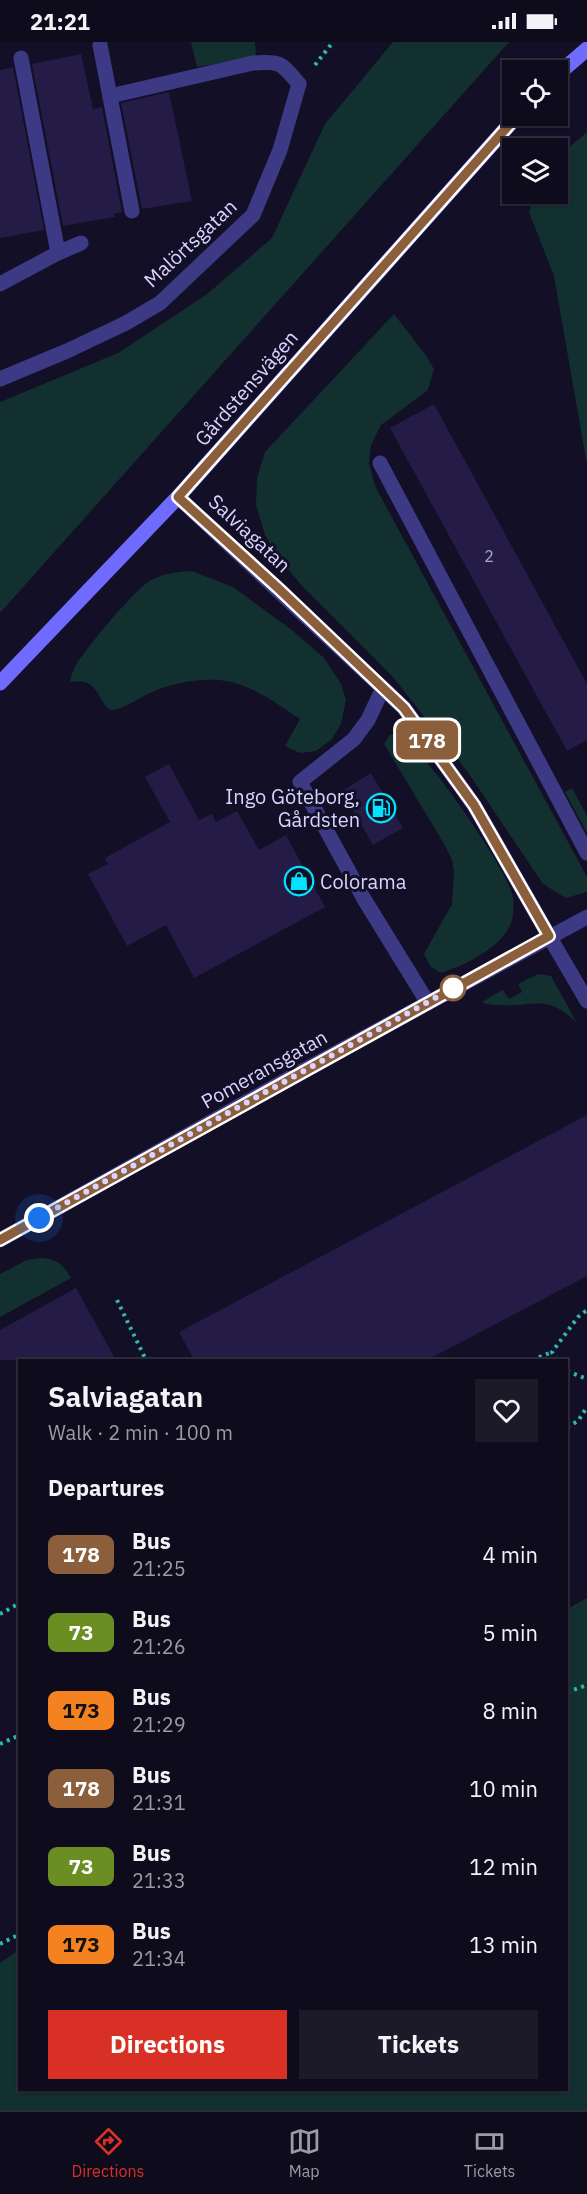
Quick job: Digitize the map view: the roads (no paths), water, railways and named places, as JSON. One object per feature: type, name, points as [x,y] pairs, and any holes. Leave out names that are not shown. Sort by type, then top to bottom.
[{"type":"street","points":[[100,45],[132,211]]},
{"type":"street","points":[[568,65],[587,49]]},
{"type":"street","points":[[21,58],[58,253]]},
{"type":"street","name":"Malörtsgatan","points":[[0,379],[126,323],[160,303],[253,215],[280,150],[299,84],[284,67],[275,62],[253,63],[110,96]]},
{"type":"street","name":"Gårdstensvägen","points":[[0,683],[178,497],[509,126]]},
{"type":"street","points":[[0,284],[81,243]]},
{"type":"street","points":[[380,464],[587,853]]},
{"type":"street","name":"Salviagatan","points":[[178,497],[404,708],[474,805],[587,1001]]},
{"type":"street","points":[[382,688],[368,720],[354,739],[300,782],[364,899],[428,1003]]},
{"type":"street","points":[[549,936],[587,917]]},
{"type":"street","name":"Pomeransgatan","points":[[0,1240],[549,936]]},
{"type":"place","name":"Ingo Göteborg, Gårdsten","points":[[381,808]]},
{"type":"place","name":"Colorama","points":[[299,881]]}]
